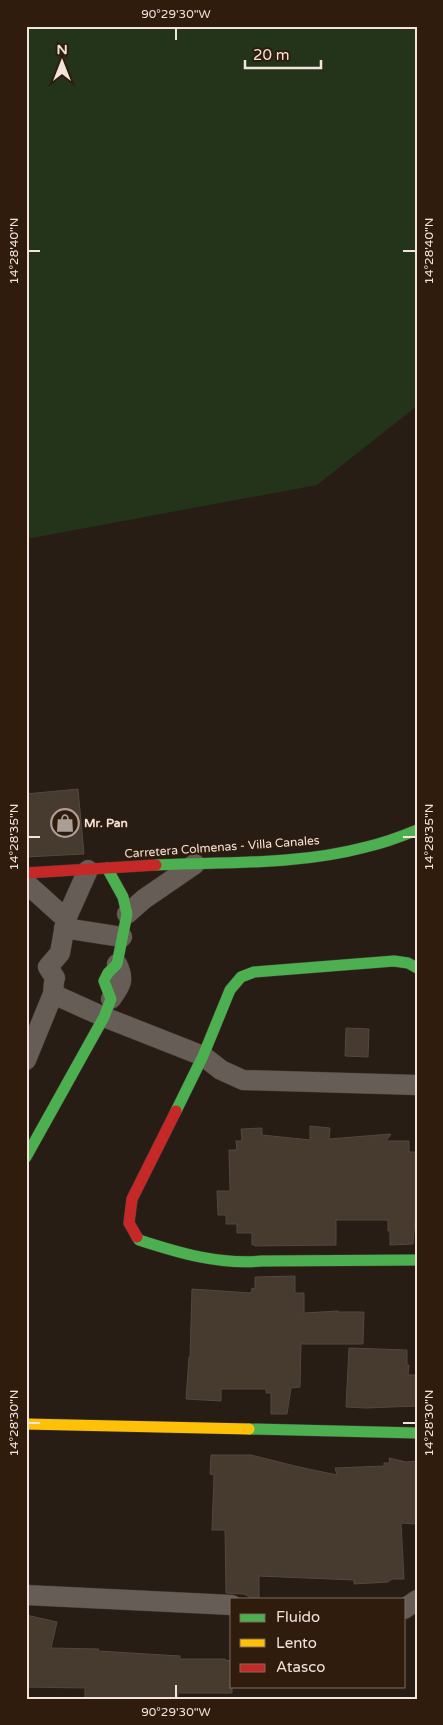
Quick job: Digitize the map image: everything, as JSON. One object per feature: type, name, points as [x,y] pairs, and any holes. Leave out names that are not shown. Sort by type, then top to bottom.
[{"type":"street","name":"Carretera Colmenas - Villa Canales","points":[[26,873],[269,860],[359,850],[394,840],[417,830]]},
{"type":"street","points":[[126,914],[144,899],[195,864]]},
{"type":"street","points":[[26,1060],[54,986],[48,967],[60,953],[65,923],[98,869],[123,897],[126,914],[117,964],[122,973],[121,985],[26,1157]]},
{"type":"street","points":[[26,883],[65,923],[122,937]]},
{"type":"street","points":[[417,968],[408,963],[394,962],[254,972],[241,977],[230,990],[203,1056],[132,1199],[128,1223],[139,1240],[185,1256],[242,1263],[288,1260],[417,1260]]},
{"type":"street","points":[[54,986],[107,1008],[203,1056],[222,1070],[243,1080],[417,1085]]},
{"type":"street","points":[[26,1424],[417,1433]]},
{"type":"street","points":[[26,1595],[230,1605]]},
{"type":"street","points":[[406,1608],[417,1600]]},
{"type":"green space","points":[[26,26],[417,26],[417,406],[317,485],[26,539]]},
{"type":"building","points":[[78,789],[84,854],[26,857],[26,794]]},
{"type":"building","points":[[346,1028],[369,1029],[368,1057],[345,1056]]},
{"type":"building","points":[[310,1126],[330,1128],[329,1139],[391,1134],[386,1141],[409,1141],[409,1152],[417,1152],[417,1221],[415,1221],[413,1244],[390,1245],[388,1220],[336,1220],[336,1245],[255,1246],[252,1245],[252,1233],[237,1233],[237,1224],[226,1224],[226,1215],[218,1215],[217,1191],[230,1191],[229,1150],[237,1150],[236,1141],[242,1141],[241,1129],[262,1128],[262,1135],[310,1140]]},
{"type":"building","points":[[295,1276],[295,1293],[304,1293],[304,1313],[364,1312],[363,1344],[301,1344],[300,1387],[291,1388],[287,1414],[271,1414],[271,1393],[266,1393],[266,1389],[221,1389],[221,1401],[186,1399],[190,1357],[192,1289],[251,1293],[252,1288],[255,1289],[255,1277]]},
{"type":"building","points":[[349,1348],[407,1350],[408,1375],[417,1375],[417,1406],[346,1407]]},
{"type":"building","points":[[211,1455],[251,1455],[337,1475],[335,1468],[384,1466],[384,1463],[390,1463],[389,1458],[406,1462],[417,1461],[417,1524],[401,1523],[404,1579],[354,1584],[354,1580],[259,1576],[259,1598],[251,1598],[244,1594],[226,1593],[225,1530],[212,1530],[214,1475],[210,1474]]},
{"type":"building","points":[[26,1615],[57,1622],[51,1648],[99,1649],[98,1651],[180,1656],[180,1659],[225,1659],[230,1661],[230,1688],[232,1688],[232,1693],[178,1693],[178,1699],[85,1699],[85,1688],[26,1687]]},
{"type":"traffic: fast","points":[[156,865],[262,862],[315,857],[341,853],[392,840],[417,830]]},
{"type":"traffic: fast","points":[[26,1157],[104,1017],[111,999],[104,981],[108,973],[117,964],[127,914],[123,897],[107,868]]},
{"type":"traffic: fast","points":[[176,1111],[203,1056],[230,990],[241,977],[254,972],[394,961],[408,963],[417,968]]},
{"type":"traffic: fast","points":[[137,1237],[139,1240],[169,1249],[215,1260],[246,1262],[417,1260]]},
{"type":"traffic: fast","points":[[249,1429],[417,1433]]},
{"type":"traffic: slow","points":[[26,1424],[249,1429]]},
{"type":"traffic: jam","points":[[26,873],[156,865]]},
{"type":"traffic: jam","points":[[137,1237],[129,1223],[132,1199],[176,1111]]},
{"type":"place","name":"Mr. Pan","points":[[65,823]]}]
